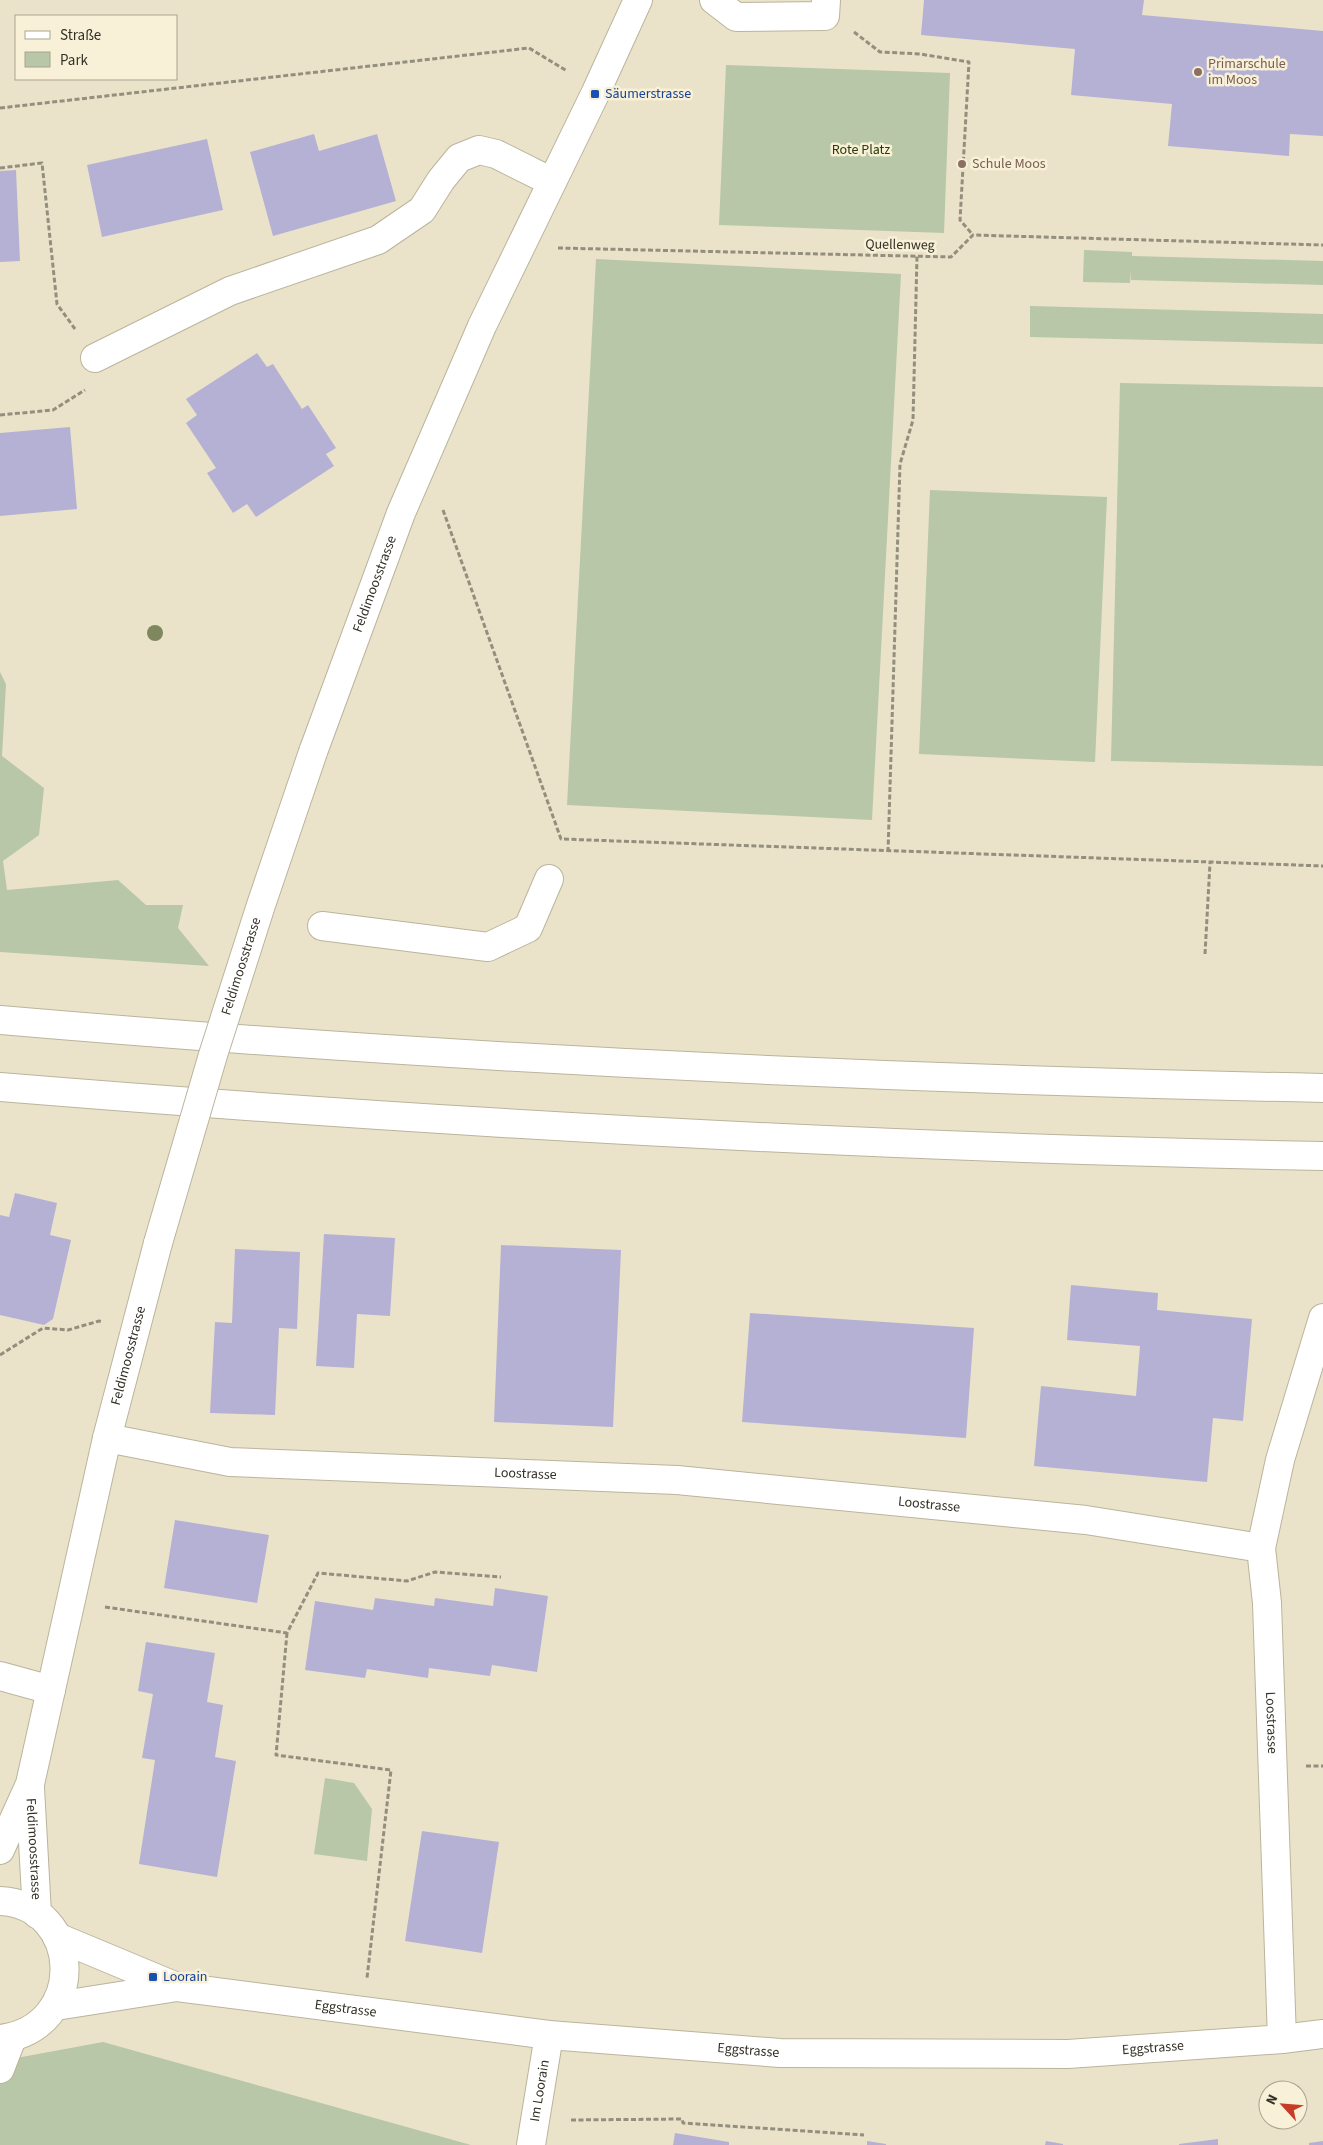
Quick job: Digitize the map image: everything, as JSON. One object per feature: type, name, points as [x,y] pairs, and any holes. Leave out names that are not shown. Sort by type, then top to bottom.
[{"type":"main road","name":"Feldimoosstrasse","points":[[0,1850],[30,1784],[107,1438],[158,1243],[213,1055],[261,904],[313,752],[401,513],[482,326],[638,0]]},
{"type":"main road","points":[[714,0],[736,17],[826,8]]},
{"type":"main road","points":[[96,358],[230,291],[378,240],[422,210],[441,180],[459,158],[478,150],[496,154],[552,182]]},
{"type":"main road","points":[[322,926],[488,947],[528,928],[549,879]]},
{"type":"main road","points":[[0,1020],[494,1057],[835,1073],[1323,1088]]},
{"type":"main road","points":[[0,1087],[225,1106],[511,1125],[944,1146],[1323,1156]]},
{"type":"main road","points":[[1260,1548],[1280,1460],[1323,1318]]},
{"type":"main road","name":"Loostrasse","points":[[107,1438],[230,1462],[677,1480],[1086,1520],[1260,1548],[1267,1603],[1282,2039]]},
{"type":"main road","points":[[0,1676],[52,1690]]},
{"type":"main road","name":"Feldimoosstrasse","points":[[30,1784],[37,1914]]},
{"type":"main road","points":[[0,1901],[23,1906],[37,1914],[52,1929],[63,1954],[66,1972],[63,1990],[56,2006],[44,2020],[30,2031],[6,2039],[0,2069]]},
{"type":"main road","name":"Eggstrasse","points":[[57,1938],[177,1987],[550,2035],[780,2053],[1068,2054],[1282,2039],[1323,2034]]},
{"type":"main road","name":"Eggstrasse","points":[[56,2006],[177,1987]]},
{"type":"main road","name":"Im Loorain","points":[[533,2133],[550,2035]]},
{"type":"path","points":[[826,8],[880,52],[920,54],[969,62],[960,220],[973,235],[1323,246]]},
{"type":"path","points":[[0,108],[529,48],[569,73]]},
{"type":"path","points":[[0,168],[42,163],[58,304],[96,358],[85,392],[53,410],[0,415]]},
{"type":"path","name":"Quellenweg","points":[[557,248],[951,257],[973,235]]},
{"type":"path","points":[[888,852],[900,464],[913,420],[917,256]]},
{"type":"path","points":[[443,510],[562,839],[1323,866]]},
{"type":"path","points":[[1205,954],[1210,863]]},
{"type":"path","points":[[0,1355],[43,1328],[68,1330],[99,1321],[108,1323]]},
{"type":"path","points":[[364,2012],[391,1770],[276,1754],[287,1633],[318,1573],[407,1581],[435,1572],[501,1577]]},
{"type":"path","points":[[70,1603],[287,1633]]},
{"type":"path","points":[[533,2133],[682,2119],[683,2123],[864,2135]]},
{"type":"green space","name":"Rote Platz","points":[[726,65],[950,73],[944,233],[719,225]]},
{"type":"green space","points":[[1084,250],[1132,252],[1132,256],[1323,261],[1323,285],[1131,280],[1131,270],[1130,283],[1083,282]]},
{"type":"green space","points":[[596,259],[901,274],[872,820],[567,805]]},
{"type":"green space","points":[[1030,306],[1323,314],[1323,344],[1030,337]]},
{"type":"green space","points":[[1120,383],[1323,387],[1323,766],[1111,761]]},
{"type":"green space","points":[[930,490],[1107,497],[1095,762],[919,754]]},
{"type":"green space","points":[[0,672],[6,684],[2,756],[44,788],[39,835],[3,861],[7,890],[118,880],[146,905],[183,905],[178,928],[209,966],[0,952]]},
{"type":"green space","points":[[325,1778],[354,1783],[372,1809],[367,1861],[314,1854]]},
{"type":"green space","points":[[103,2042],[471,2145],[0,2145],[0,2061]]},
{"type":"building","name":"Primarschule im Moos","points":[[924,0],[1144,0],[1142,15],[1323,31],[1323,136],[1290,134],[1289,156],[1168,146],[1172,104],[1071,95],[1075,49],[921,35]]},
{"type":"building","points":[[314,134],[319,151],[377,134],[396,201],[273,236],[250,152]]},
{"type":"building","points":[[207,139],[223,210],[102,237],[87,165]]},
{"type":"building","points":[[16,170],[20,261],[0,262],[0,171]]},
{"type":"building","points":[[257,353],[267,367],[273,364],[302,409],[308,405],[336,448],[326,454],[334,466],[256,517],[247,504],[233,513],[207,473],[216,468],[186,423],[197,415],[186,399]]},
{"type":"building","points":[[70,427],[77,509],[0,516],[0,433]]},
{"type":"building","points":[[15,1193],[57,1203],[50,1235],[71,1240],[53,1319],[44,1325],[0,1315],[0,1215],[9,1217]]},
{"type":"building","points":[[324,1234],[395,1238],[390,1316],[357,1314],[354,1368],[316,1366]]},
{"type":"building","points":[[501,1245],[621,1250],[613,1427],[494,1422]]},
{"type":"building","points":[[235,1249],[300,1252],[297,1329],[279,1328],[275,1415],[210,1413],[215,1322],[232,1323]]},
{"type":"building","points":[[1071,1285],[1158,1293],[1157,1310],[1252,1319],[1243,1421],[1213,1418],[1207,1482],[1034,1466],[1041,1386],[1136,1396],[1140,1346],[1067,1340]]},
{"type":"building","points":[[750,1313],[974,1328],[966,1438],[742,1422]]},
{"type":"building","points":[[175,1520],[269,1535],[257,1603],[164,1588]]},
{"type":"building","points":[[495,1588],[548,1596],[537,1672],[492,1665],[490,1676],[429,1668],[428,1678],[367,1669],[365,1678],[305,1670],[315,1601],[373,1610],[375,1598],[434,1606],[435,1598],[493,1606]]},
{"type":"building","points":[[146,1642],[215,1653],[207,1702],[223,1705],[215,1757],[236,1761],[217,1877],[139,1864],[155,1760],[142,1758],[153,1694],[138,1691]]},
{"type":"building","points":[[422,1831],[499,1842],[482,1953],[405,1941]]},
{"type":"building","points":[[675,2133],[729,2142],[729,2145],[673,2145]]},
{"type":"building","points":[[1218,2139],[1218,2145],[1179,2145],[1179,2144]]},
{"type":"building","points":[[867,2141],[886,2144],[886,2145],[867,2145]]},
{"type":"building","points":[[1046,2141],[1063,2144],[1063,2145],[1045,2145]]},
{"type":"building","points":[[1323,2141],[1323,2145],[1309,2145],[1309,2143]]},
{"type":"place","name":"Primarschule im Moos","points":[[1198,72]]},
{"type":"place","name":"Säumerstrasse","points":[[595,94]]},
{"type":"place","name":"Schule Moos","points":[[962,164]]},
{"type":"place","name":"Loorain","points":[[153,1977]]}]
